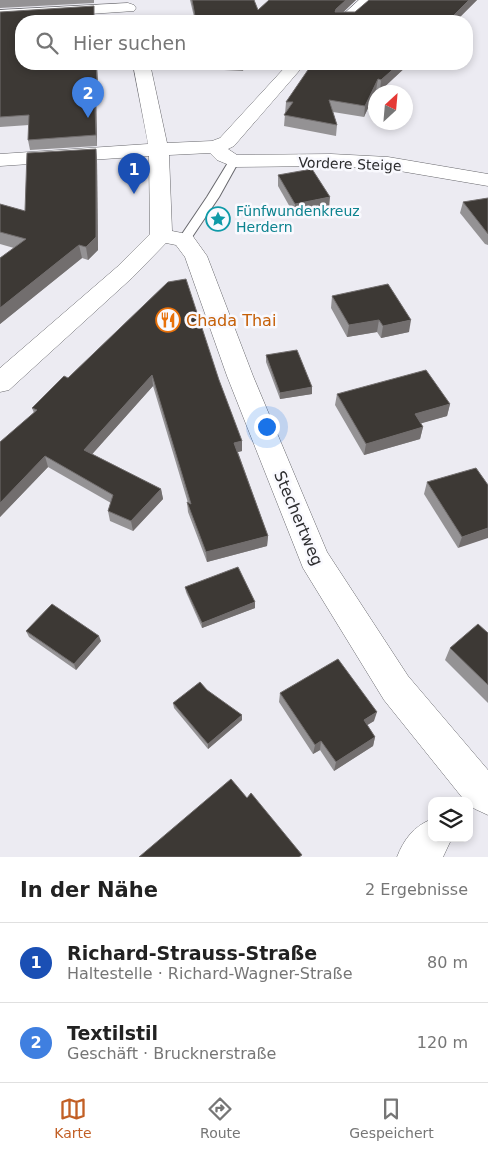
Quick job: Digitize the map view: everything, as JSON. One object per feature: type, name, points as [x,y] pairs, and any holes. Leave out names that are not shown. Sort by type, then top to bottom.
[{"type":"street","points":[[351,15],[368,0]]},
{"type":"street","points":[[0,15],[129,10]]},
{"type":"street","points":[[0,383],[125,272],[172,237],[159,149],[142,70]]},
{"type":"street","points":[[0,160],[215,147],[227,142],[292,70]]},
{"type":"street","points":[[215,147],[224,156],[234,161]]},
{"type":"street","name":"Vordere Steige","points":[[234,161],[331,160],[388,163],[488,180]]},
{"type":"street","name":"Stechertweg","points":[[172,237],[196,256],[240,376],[314,559],[396,688],[478,795]]},
{"type":"street","points":[[416,857],[429,842]]},
{"type":"lane","points":[[172,237],[213,197],[234,161]]},
{"type":"building","points":[[192,0],[254,0],[258,10],[269,0],[346,0],[335,12],[355,12],[369,0],[469,0],[454,15],[195,15]]},
{"type":"building","points":[[94,6],[94,15],[15,15],[15,70],[96,70],[97,80],[94,81],[96,135],[28,140],[29,115],[0,117],[0,12]]},
{"type":"building","points":[[308,70],[392,70],[381,80],[378,79],[375,85],[368,85],[368,100],[365,106],[329,100],[337,125],[284,115],[293,102],[286,102]]},
{"type":"building","points":[[96,149],[96,237],[86,247],[79,245],[0,308],[0,258],[26,239],[0,232],[0,204],[25,211],[27,153]]},
{"type":"building","points":[[312,169],[330,197],[295,204],[278,175]]},
{"type":"building","points":[[488,198],[488,234],[463,202]]},
{"type":"building","points":[[186,279],[219,380],[242,441],[234,443],[268,536],[206,552],[187,502],[191,504],[152,375],[84,450],[161,489],[131,521],[108,511],[113,495],[45,456],[0,503],[0,442],[37,410],[32,408],[64,376],[68,378],[168,282]]},
{"type":"building","points":[[388,284],[411,320],[383,326],[379,320],[349,325],[332,296]]},
{"type":"building","points":[[297,350],[312,387],[280,393],[266,355]]},
{"type":"building","points":[[426,370],[450,404],[415,414],[423,427],[366,444],[337,394]]},
{"type":"building","points":[[476,468],[488,485],[488,528],[462,537],[427,482]]},
{"type":"building","points":[[238,567],[255,602],[202,623],[185,587]]},
{"type":"building","points":[[52,604],[99,636],[74,664],[26,631]]},
{"type":"building","points":[[478,624],[488,633],[488,685],[450,648]]},
{"type":"building","points":[[338,659],[377,712],[364,720],[375,737],[336,762],[321,741],[315,745],[280,693]]},
{"type":"building","points":[[200,682],[207,690],[242,715],[208,744],[173,703]]},
{"type":"building","points":[[231,779],[247,798],[251,793],[302,855],[299,857],[139,857]]},
{"type":"place","name":"Textilstil","points":[[88,118]]},
{"type":"place","name":"Richard-Strauss-Straße","points":[[134,194]]},
{"type":"place","name":"Fünfwundenkreuz Herdern","points":[[218,219]]},
{"type":"place","name":"Chada Thai","points":[[168,320]]}]
